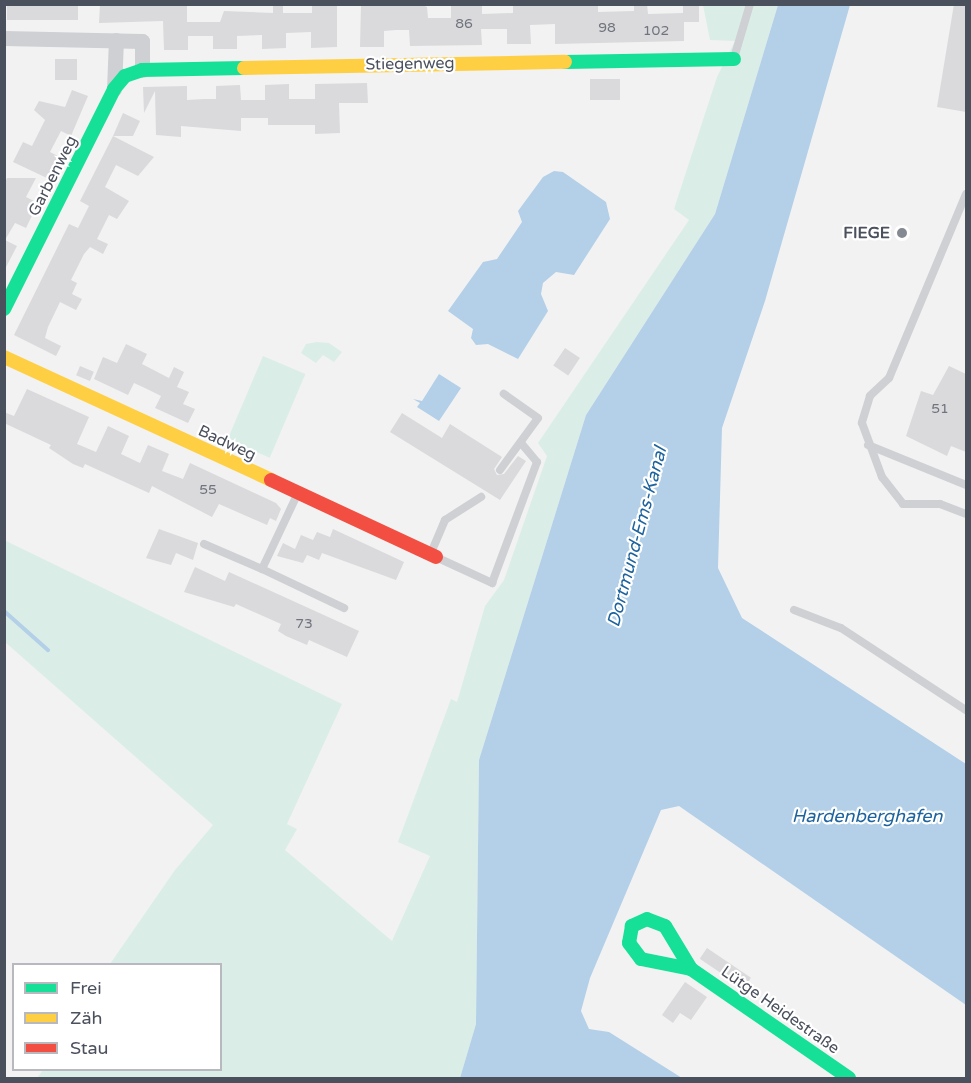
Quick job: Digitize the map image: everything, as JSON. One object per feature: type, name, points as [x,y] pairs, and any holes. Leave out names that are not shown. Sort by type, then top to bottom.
[{"type":"street","points":[[4,38],[142,41],[142,70]]},
{"type":"street","points":[[114,89],[116,40]]},
{"type":"street","name":"Stiegenweg","points":[[142,70],[734,59]]},
{"type":"street","name":"Garbenweg","points":[[4,309],[114,89],[125,76],[142,70]]},
{"type":"street","name":"Badweg","points":[[4,357],[434,556]]},
{"type":"street","name":"Lütge Heidestraße","points":[[691,969],[665,926],[647,919],[632,926],[628,943],[641,959],[691,969],[849,1078]]},
{"type":"lane","points":[[734,59],[750,4]]},
{"type":"lane","points":[[966,194],[889,378],[870,396],[862,423],[868,445],[882,477],[903,504],[940,504],[966,514]]},
{"type":"lane","points":[[500,470],[522,443],[538,418],[504,394]]},
{"type":"lane","points":[[481,497],[445,520],[434,556],[492,583],[537,462],[522,443]]},
{"type":"lane","points":[[868,445],[966,484]]},
{"type":"lane","points":[[262,569],[298,493]]},
{"type":"lane","points":[[204,544],[344,608]]},
{"type":"lane","points":[[794,610],[841,628],[966,710]]},
{"type":"shaded area","points":[[703,5],[778,5],[715,214],[586,415],[479,760],[476,1024],[460,1078],[37,1078],[42,1071],[222,1071],[222,963],[111,963],[175,870],[213,825],[5,642],[4,540],[342,704],[287,824],[297,829],[285,850],[392,941],[430,856],[398,842],[451,699],[457,702],[485,606],[504,580],[547,456],[538,443],[689,220],[674,209],[717,77],[735,41],[710,40]]},
{"type":"shaded area","points":[[329,343],[342,352],[334,362],[323,355],[316,363],[301,353],[306,344]]},
{"type":"shaded area","points":[[263,356],[305,374],[270,458],[227,440]]},
{"type":"water","points":[[778,5],[850,5],[765,301],[722,428],[718,568],[742,618],[966,764],[966,1005],[679,806],[661,810],[590,978],[581,1011],[589,1029],[609,1032],[682,1078],[460,1078],[476,1024],[479,760],[586,415],[715,214]]},
{"type":"water","points":[[554,171],[563,172],[606,202],[610,219],[574,275],[556,272],[543,283],[541,294],[548,311],[518,359],[488,344],[476,345],[471,338],[473,329],[448,311],[483,262],[497,259],[522,222],[518,211],[543,177]]},
{"type":"water","points":[[439,374],[461,388],[439,421],[417,407],[420,403],[413,399],[422,401]]},
{"type":"building","points":[[7,4],[78,4],[78,20],[7,20]]},
{"type":"building","points":[[100,4],[187,5],[187,22],[220,22],[224,11],[273,13],[273,4],[283,4],[283,13],[312,13],[312,4],[337,4],[337,47],[311,48],[311,32],[286,33],[286,48],[262,49],[262,35],[237,36],[237,49],[213,49],[213,36],[188,36],[188,50],[164,50],[163,21],[99,23]]},
{"type":"building","points":[[361,4],[420,4],[427,7],[428,18],[451,18],[451,4],[482,4],[482,14],[513,13],[513,4],[598,4],[598,12],[634,11],[634,4],[647,4],[648,14],[683,13],[683,4],[699,4],[699,22],[684,22],[684,41],[555,44],[555,24],[530,25],[531,44],[507,44],[507,29],[481,29],[482,45],[410,46],[409,30],[396,30],[384,31],[384,47],[360,47]]},
{"type":"building","points":[[954,4],[966,4],[966,112],[937,107]]},
{"type":"building","points":[[55,59],[77,59],[77,80],[55,80]]},
{"type":"building","points":[[590,79],[620,79],[620,100],[590,100]]},
{"type":"building","points":[[367,83],[368,103],[339,103],[340,133],[315,134],[315,125],[268,125],[268,118],[241,118],[241,131],[181,126],[181,137],[156,135],[155,91],[144,113],[143,87],[187,86],[187,100],[216,99],[216,86],[240,85],[241,100],[265,100],[265,85],[289,84],[289,99],[315,99],[315,84]]},
{"type":"building","points":[[72,90],[88,96],[71,136],[61,131],[50,152],[60,157],[49,179],[13,162],[23,142],[32,146],[45,120],[34,110],[39,101],[65,107]]},
{"type":"building","points":[[123,113],[140,121],[133,136],[113,136]]},
{"type":"building","points":[[113,136],[154,157],[138,176],[116,165],[105,187],[129,201],[117,219],[109,215],[97,239],[108,244],[103,254],[90,247],[71,280],[77,283],[72,294],[82,299],[76,310],[60,302],[48,327],[45,338],[61,346],[56,356],[14,335],[69,224],[78,228],[89,206],[80,201]]},
{"type":"building","points":[[7,178],[36,178],[26,197],[38,203],[26,228],[15,223],[5,240],[17,246],[4,271],[4,184]]},
{"type":"building","points":[[126,344],[147,354],[142,364],[169,378],[174,367],[184,372],[177,387],[189,392],[183,404],[195,409],[188,423],[155,408],[161,396],[147,389],[134,383],[128,395],[94,379],[103,357],[117,363]]},
{"type":"building","points":[[565,348],[580,358],[568,375],[553,365]]},
{"type":"building","points":[[80,366],[94,372],[90,381],[76,375]]},
{"type":"building","points":[[949,366],[966,374],[966,452],[951,446],[947,456],[906,436],[921,391],[933,395]]},
{"type":"building","points":[[27,389],[89,417],[77,444],[96,452],[108,426],[129,436],[121,454],[140,463],[148,445],[169,454],[162,471],[183,479],[190,463],[276,503],[281,509],[276,521],[270,518],[267,525],[219,504],[212,517],[152,486],[149,493],[85,464],[83,468],[73,464],[49,448],[51,445],[4,423],[4,412],[14,416]]},
{"type":"building","points":[[402,413],[442,438],[450,424],[502,457],[494,469],[497,475],[504,474],[518,456],[526,461],[500,500],[390,432]]},
{"type":"building","points":[[159,529],[198,543],[193,560],[176,553],[171,565],[146,558]]},
{"type":"building","points":[[333,529],[404,562],[396,580],[322,553],[319,560],[307,555],[303,563],[277,556],[283,543],[295,549],[301,535],[313,540],[317,532],[330,537]]},
{"type":"building","points":[[195,567],[225,581],[229,572],[359,631],[347,657],[309,640],[307,645],[286,636],[278,631],[281,624],[236,604],[234,607],[184,592]]},
{"type":"building","points":[[707,948],[751,978],[744,988],[700,959]]},
{"type":"building","points":[[685,982],[707,997],[691,1020],[680,1013],[673,1023],[662,1015]]},
{"type":"waterway","points":[[4,611],[48,650]]},
{"type":"traffic: fast","points":[[565,62],[734,59]]},
{"type":"traffic: fast","points":[[4,309],[114,89],[125,76],[142,70],[244,68]]},
{"type":"traffic: fast","points":[[691,969],[665,926],[647,919],[632,926],[629,943],[641,959],[691,969],[849,1078]]},
{"type":"traffic: slow","points":[[244,68],[565,62]]},
{"type":"traffic: slow","points":[[4,357],[271,480]]},
{"type":"traffic: jam","points":[[271,480],[436,557]]},
{"type":"place","name":"FIEGE","points":[[902,233]]},
{"type":"water label","name":"Dortmund-Ems-Kanal","points":[[637,537]]},
{"type":"water label","name":"Hardenberghafen","points":[[867,816]]}]
